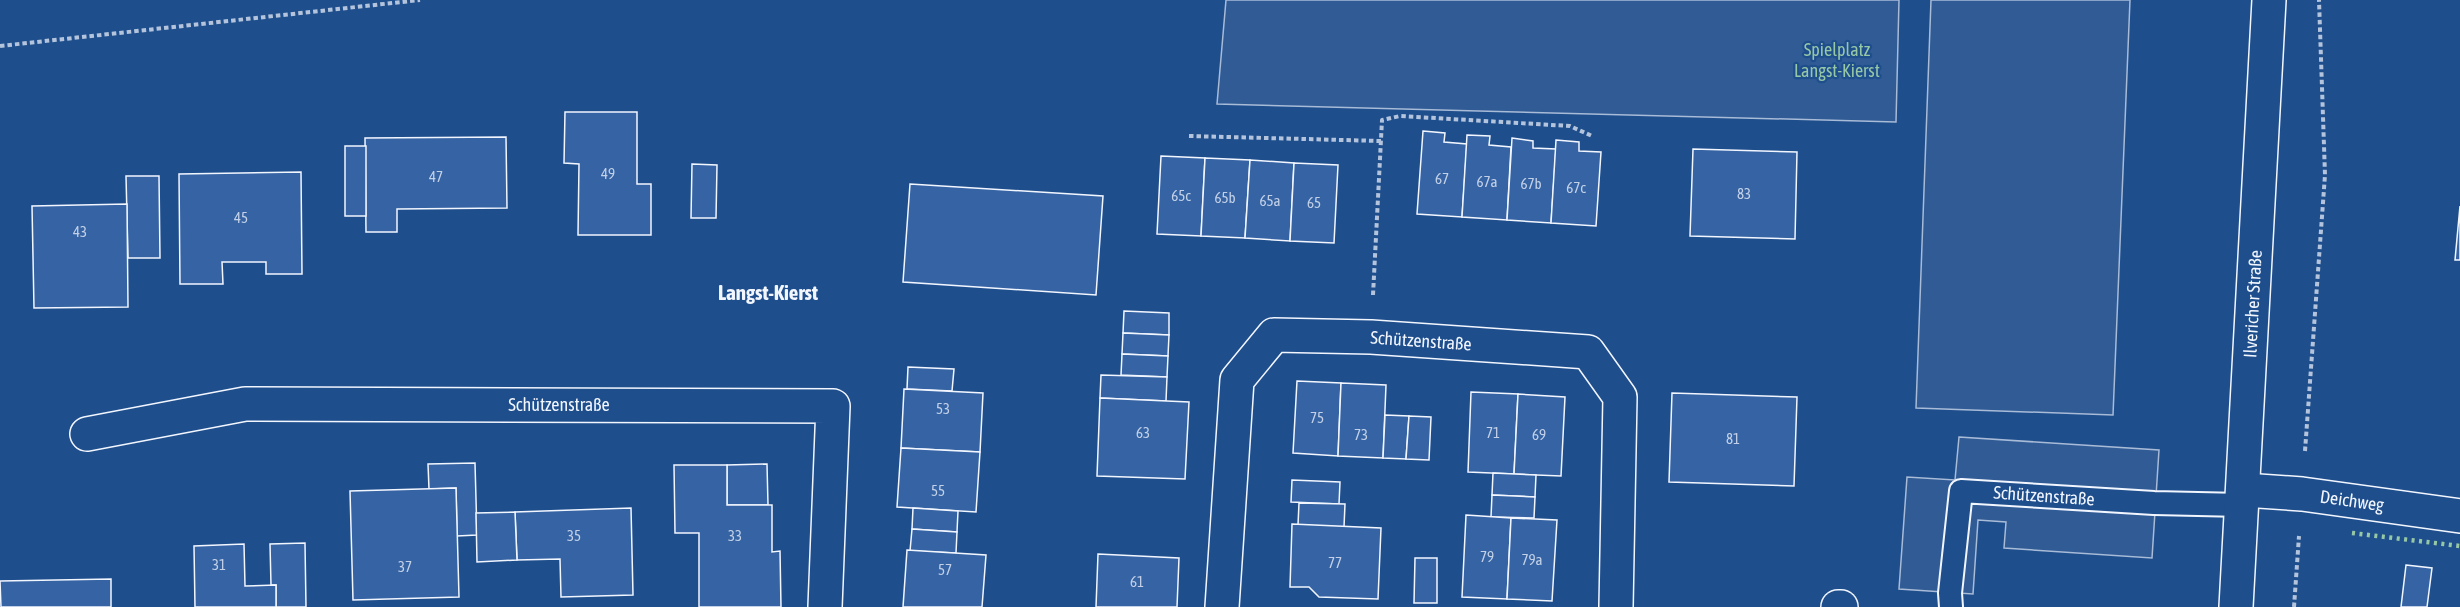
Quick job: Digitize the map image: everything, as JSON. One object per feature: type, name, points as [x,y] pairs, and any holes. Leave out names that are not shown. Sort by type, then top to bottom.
[{"type":"street","name":"Ilvericher Straße","points":[[2236,607],[2269,0]]},
{"type":"street","name":"Schützenstraße","points":[[1222,607],[1237,380],[1274,335],[1371,337],[1588,352],[1620,397],[1616,607]]},
{"type":"street","name":"Schützenstraße","points":[[87,434],[244,405],[833,406],[825,607]]},
{"type":"street","name":"Deichweg","points":[[2243,497],[2302,494],[2460,516]]},
{"type":"lane","name":"Schützenstraße","points":[[1951,607],[1961,491],[2154,504],[2243,497]]},
{"type":"path","points":[[0,46],[420,0]]},
{"type":"path","points":[[2294,607],[2325,175],[2319,0]]},
{"type":"path","points":[[1371,337],[1382,120],[1400,116],[1570,126],[1592,136]]},
{"type":"path","points":[[1189,136],[1381,141]]},
{"type":"shaded area","name":"Spielplatz Langst-Kierst","points":[[1226,0],[1899,0],[1896,122],[1217,104]]},
{"type":"shaded area","points":[[1931,0],[2130,0],[2113,415],[1916,408]]},
{"type":"shaded area","points":[[1959,437],[2159,450],[2152,558],[2004,548],[2006,522],[1978,520],[1973,594],[1899,589],[1907,477],[1955,480]]},
{"type":"building","points":[[565,112],[637,112],[637,184],[651,184],[651,235],[578,235],[579,164],[564,163]]},
{"type":"building","points":[[1423,131],[1445,133],[1444,142],[1467,144],[1462,217],[1417,214]]},
{"type":"building","points":[[1467,135],[1490,136],[1489,145],[1511,147],[1507,220],[1462,217]]},
{"type":"building","points":[[506,137],[507,208],[397,209],[397,232],[366,232],[365,138]]},
{"type":"building","points":[[1512,138],[1533,141],[1533,148],[1556,149],[1551,223],[1507,220]]},
{"type":"building","points":[[1556,140],[1579,142],[1579,151],[1601,152],[1596,226],[1551,223]]},
{"type":"building","points":[[345,146],[366,146],[366,216],[345,216]]},
{"type":"building","points":[[1693,149],[1797,152],[1795,239],[1690,236]]},
{"type":"building","points":[[1161,156],[1205,158],[1201,236],[1157,234]]},
{"type":"building","points":[[1205,158],[1250,160],[1245,238],[1201,236]]},
{"type":"building","points":[[1250,160],[1294,163],[1290,241],[1245,238]]},
{"type":"building","points":[[1294,163],[1338,165],[1334,243],[1290,241]]},
{"type":"building","points":[[692,164],[717,165],[716,218],[691,218]]},
{"type":"building","points":[[301,172],[302,274],[266,274],[266,262],[222,262],[223,284],[180,284],[179,174]]},
{"type":"building","points":[[126,176],[159,176],[160,258],[128,258]]},
{"type":"building","points":[[910,184],[1103,196],[1096,295],[903,282]]},
{"type":"building","points":[[127,204],[128,307],[34,308],[32,206]]},
{"type":"building","points":[[2460,206],[2460,260],[2455,260]]},
{"type":"building","points":[[1124,311],[1169,313],[1169,335],[1123,333]]},
{"type":"building","points":[[1123,333],[1169,335],[1168,356],[1122,354]]},
{"type":"building","points":[[1122,354],[1168,356],[1167,377],[1121,375]]},
{"type":"building","points":[[908,367],[954,369],[952,391],[907,389]]},
{"type":"building","points":[[1101,375],[1167,377],[1166,401],[1100,398]]},
{"type":"building","points":[[1297,381],[1341,383],[1338,456],[1293,453]]},
{"type":"building","points":[[1341,383],[1386,385],[1383,458],[1338,456]]},
{"type":"building","points":[[904,389],[983,393],[980,452],[901,448]]},
{"type":"building","points":[[1471,392],[1518,394],[1514,474],[1468,472]]},
{"type":"building","points":[[1672,393],[1797,397],[1794,486],[1669,482]]},
{"type":"building","points":[[1518,394],[1565,397],[1561,476],[1514,474]]},
{"type":"building","points":[[1100,398],[1189,402],[1185,479],[1097,476]]},
{"type":"building","points":[[1385,415],[1409,416],[1406,459],[1383,458]]},
{"type":"building","points":[[1409,416],[1431,417],[1429,460],[1406,459]]},
{"type":"building","points":[[901,448],[980,452],[976,512],[897,507]]},
{"type":"building","points":[[475,463],[477,535],[457,536],[456,488],[429,489],[428,464]]},
{"type":"building","points":[[767,464],[768,505],[727,505],[727,465]]},
{"type":"building","points":[[674,465],[727,465],[727,505],[772,505],[772,552],[780,551],[781,607],[699,607],[699,533],[675,533]]},
{"type":"building","points":[[1493,473],[1536,475],[1535,497],[1492,495]]},
{"type":"building","points":[[1292,480],[1340,482],[1339,504],[1291,502]]},
{"type":"building","points":[[456,488],[459,597],[353,600],[350,491]]},
{"type":"building","points":[[1492,495],[1535,497],[1534,518],[1491,517]]},
{"type":"building","points":[[1299,503],[1345,504],[1344,527],[1298,525]]},
{"type":"building","points":[[631,508],[633,595],[561,597],[560,559],[517,560],[515,512]]},
{"type":"building","points":[[913,508],[958,511],[957,532],[912,529]]},
{"type":"building","points":[[515,512],[517,560],[477,562],[476,513]]},
{"type":"building","points":[[1466,515],[1511,518],[1507,599],[1462,597]]},
{"type":"building","points":[[1511,518],[1557,520],[1552,601],[1507,599]]},
{"type":"building","points":[[1292,524],[1381,528],[1378,599],[1319,597],[1309,587],[1290,587]]},
{"type":"building","points":[[912,529],[957,532],[956,553],[910,551]]},
{"type":"building","points":[[305,543],[306,607],[276,607],[276,585],[271,585],[270,544]]},
{"type":"building","points":[[244,544],[245,586],[276,585],[276,607],[195,607],[194,546]]},
{"type":"building","points":[[907,550],[986,555],[982,607],[903,607]]},
{"type":"building","points":[[1098,554],[1179,558],[1177,607],[1096,607]]},
{"type":"building","points":[[1415,558],[1437,558],[1437,603],[1414,603]]},
{"type":"building","points":[[2406,565],[2432,568],[2427,607],[2401,607]]},
{"type":"building","points":[[111,579],[111,607],[1,607],[0,581]]},
{"type":"hedge","points":[[2352,533],[2460,546]]},
{"type":"district","name":"Langst-Kierst","points":[[768,293]]}]
